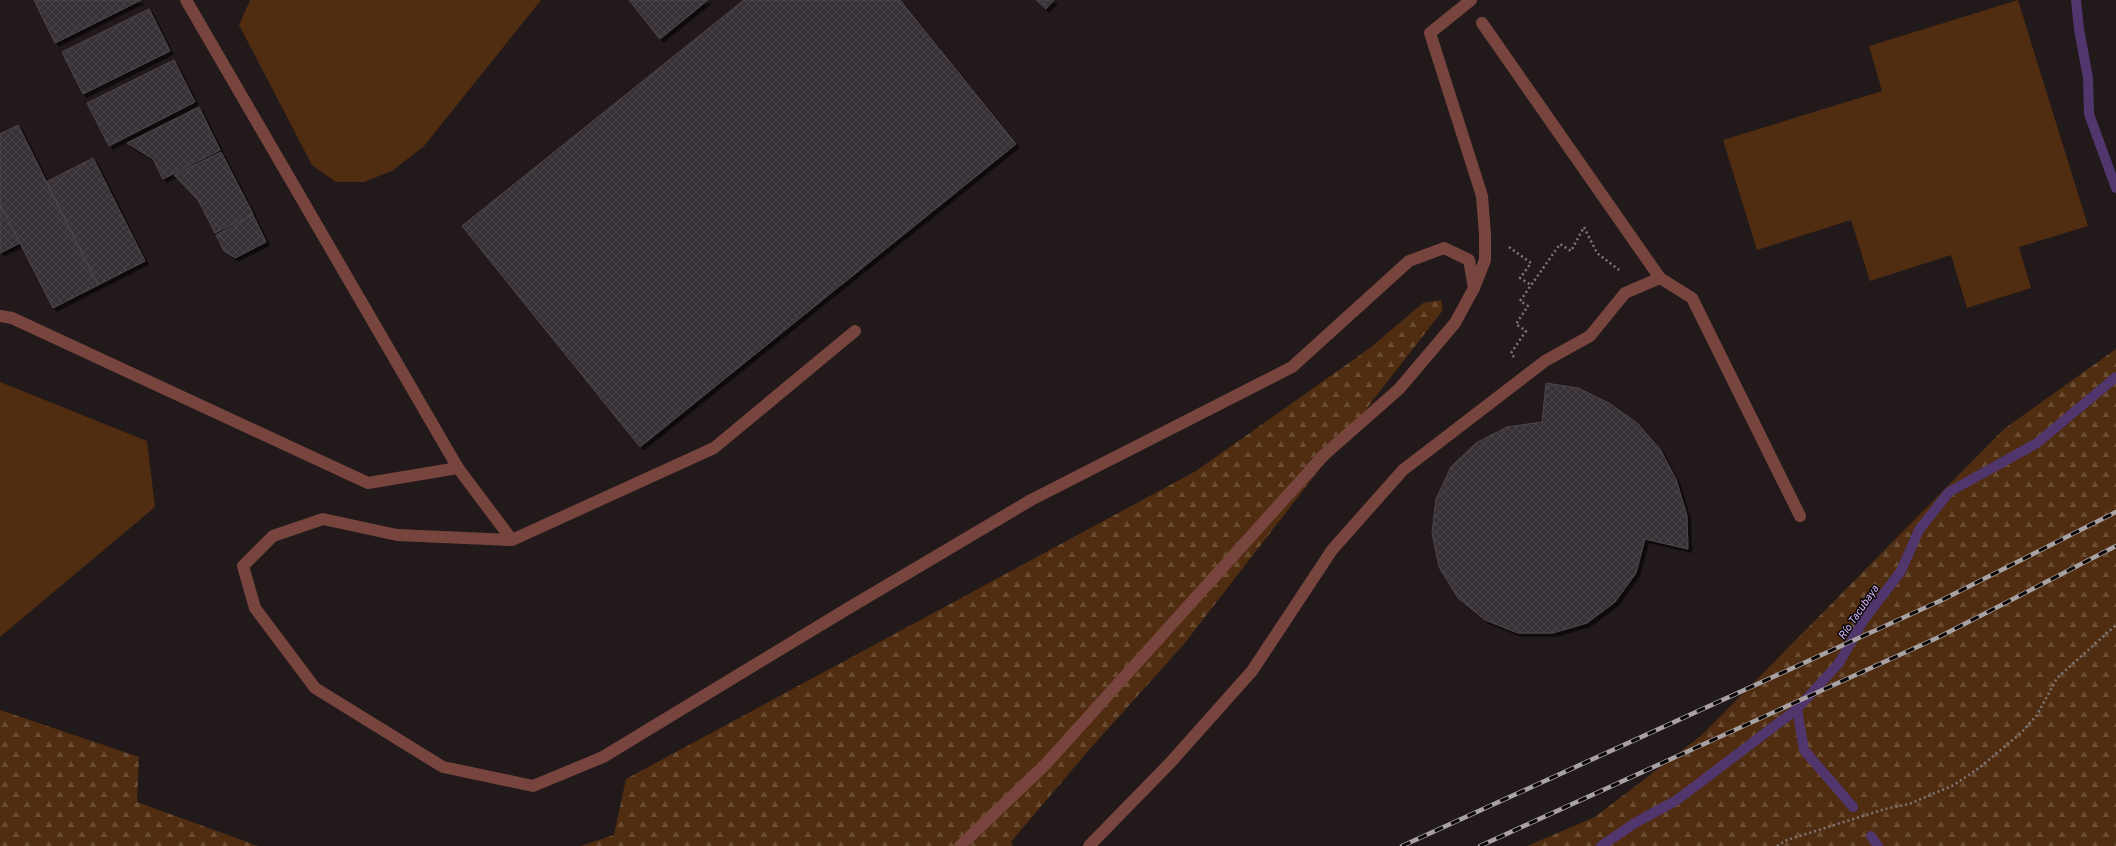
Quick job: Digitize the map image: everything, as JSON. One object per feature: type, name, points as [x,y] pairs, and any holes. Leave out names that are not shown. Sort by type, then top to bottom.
[{"type":"street","points":[[186,0],[458,468],[512,540]]},
{"type":"street","points":[[960,846],[1045,765],[1324,455],[1398,389],[1455,323],[1474,288],[1485,260],[1482,196],[1430,33],[1471,0]]},
{"type":"street","points":[[1482,23],[1660,278],[1692,298],[1800,516]]},
{"type":"street","points":[[855,331],[714,448],[512,540],[397,535],[323,519],[272,536],[243,566],[255,608],[315,688],[443,767],[533,786],[603,757],[847,609],[1031,500],[1292,367],[1409,261],[1444,248],[1469,260],[1474,288]]},
{"type":"street","points":[[1089,846],[1170,763],[1252,671],[1332,550],[1403,470],[1545,361],[1590,336],[1625,293],[1660,278]]},
{"type":"street","points":[[0,316],[12,318],[368,483],[458,468]]},
{"type":"path","points":[[1511,353],[1526,331],[1516,324],[1528,306],[1520,301],[1560,244],[1571,251],[1584,227],[1597,253],[1639,287]]},
{"type":"path","points":[[1485,246],[1506,245],[1531,263],[1520,278],[1531,286]]},
{"type":"path","points":[[1777,846],[1787,840],[1885,809],[1909,804],[1954,785],[1979,768],[2020,733],[2037,715],[2057,678],[2116,625]]},
{"type":"green space","points":[[250,0],[541,0],[424,146],[392,171],[364,182],[336,182],[312,165],[239,25]]},
{"type":"green space","points":[[2018,0],[2088,226],[2019,247],[2031,288],[1967,308],[1951,255],[1870,281],[1851,220],[1757,250],[1723,140],[1882,91],[1869,46]]},
{"type":"green space","points":[[1441,300],[1443,310],[1184,644],[1088,751],[1011,842],[1013,846],[580,846],[614,835],[626,779],[1196,471],[1370,348],[1423,303]]},
{"type":"green space","points":[[2116,349],[2116,846],[1527,846],[1595,817],[1702,735],[2004,429]]},
{"type":"green space","points":[[0,382],[147,441],[155,507],[0,637]]},
{"type":"green space","points":[[0,710],[139,757],[137,802],[258,846],[0,846]]},
{"type":"building","points":[[34,0],[141,0],[55,43]]},
{"type":"building","points":[[629,0],[708,0],[660,39]]},
{"type":"building","points":[[744,0],[900,0],[1016,144],[640,447],[462,226]]},
{"type":"building","points":[[1036,0],[1054,0],[1046,9]]},
{"type":"building","points":[[149,9],[170,51],[83,94],[62,52]]},
{"type":"building","points":[[174,60],[195,102],[109,146],[87,103]]},
{"type":"building","points":[[199,107],[220,150],[163,179],[153,159],[127,143]]},
{"type":"building","points":[[18,125],[98,285],[53,308],[0,204],[0,134]]},
{"type":"building","points":[[221,152],[253,214],[215,233],[198,200],[174,175]]},
{"type":"building","points":[[93,158],[145,261],[98,285],[46,182]]},
{"type":"building","points":[[0,204],[20,243],[0,253]]},
{"type":"building","points":[[253,215],[266,242],[235,258],[224,251],[216,235]]},
{"type":"building","points":[[1546,383],[1578,388],[1609,403],[1637,423],[1660,449],[1676,479],[1687,516],[1688,549],[1645,539],[1636,573],[1615,602],[1587,623],[1553,633],[1518,633],[1485,620],[1458,598],[1439,567],[1432,533],[1436,499],[1451,467],[1476,443],[1507,427],[1542,422]]},
{"type":"waterway","points":[[2076,0],[2079,29],[2088,78],[2089,114],[2116,188]]},
{"type":"waterway","name":"Río Tacubaya","points":[[1601,846],[1635,823],[1677,800],[1797,709],[1839,663],[1863,621],[1901,571],[1919,530],[1949,492],[2037,443],[2116,377]]},
{"type":"waterway","points":[[1797,709],[1804,750],[1853,807]]},
{"type":"waterway","points":[[1871,836],[1878,846]]},
{"type":"railway","points":[[1402,846],[1942,600],[2116,512]]},
{"type":"railway","points":[[1480,846],[1939,637],[2116,546]]}]
